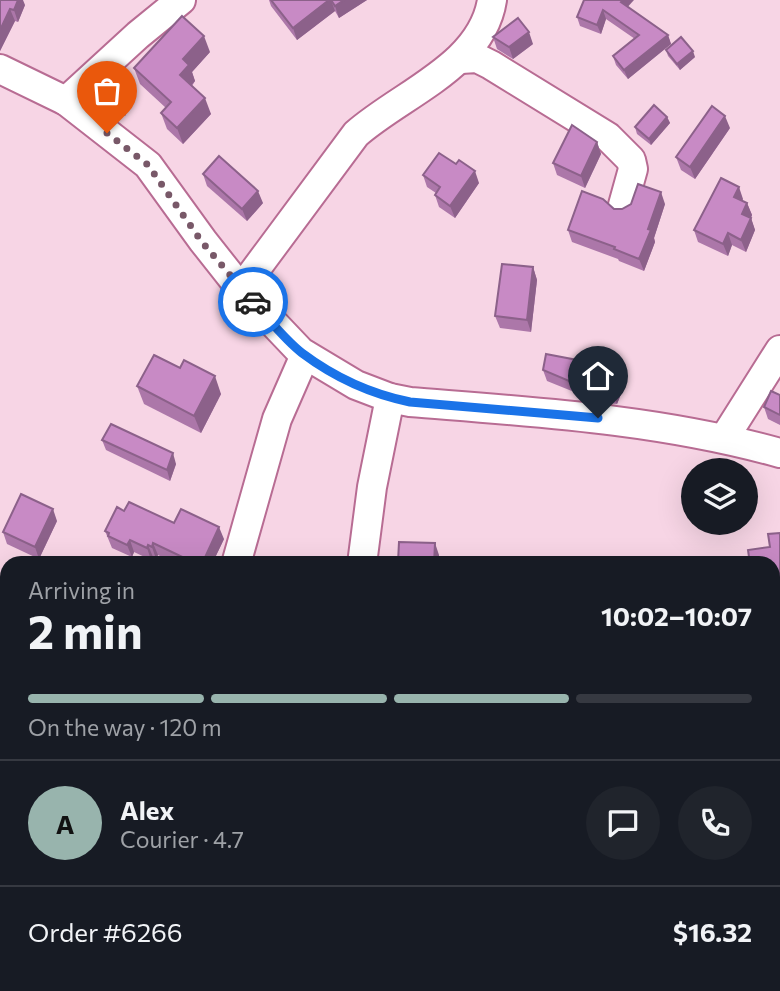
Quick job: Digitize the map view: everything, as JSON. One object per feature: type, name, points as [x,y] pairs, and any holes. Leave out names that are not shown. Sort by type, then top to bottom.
[{"type":"street","points":[[66,101],[181,0]]},
{"type":"street","points":[[241,289],[356,134],[370,121],[461,59],[475,43],[492,0]]},
{"type":"street","points":[[461,59],[477,58],[491,65],[608,137],[631,160],[634,169],[623,205]]},
{"type":"street","points":[[0,69],[66,101],[148,165],[202,242],[241,289],[305,355],[356,386],[410,402],[598,418],[725,437],[780,453]]},
{"type":"street","points":[[725,437],[780,350]]},
{"type":"street","points":[[238,556],[277,419],[305,355]]},
{"type":"street","points":[[363,556],[372,487],[390,398]]},
{"type":"building","points":[[0,0],[18,0],[14,10],[10,9],[0,30]]},
{"type":"building","points":[[271,0],[329,0],[293,28]]},
{"type":"building","points":[[331,0],[344,0],[335,6]]},
{"type":"building","points":[[584,0],[623,0],[621,2],[668,35],[624,70],[613,56],[639,35],[603,10],[597,25],[577,17]]},
{"type":"building","points":[[182,16],[204,36],[183,59],[189,65],[180,75],[205,98],[177,128],[161,113],[171,102],[134,68]]},
{"type":"building","points":[[518,18],[529,32],[509,47],[493,37]]},
{"type":"building","points":[[681,37],[693,51],[677,64],[666,50]]},
{"type":"building","points":[[105,72],[130,83],[120,104],[112,100],[109,105],[93,93]]},
{"type":"building","points":[[654,105],[667,117],[649,139],[635,127]]},
{"type":"building","points":[[712,106],[725,116],[690,167],[676,157]]},
{"type":"building","points":[[572,125],[597,142],[581,176],[553,163]]},
{"type":"building","points":[[439,153],[456,164],[459,160],[475,171],[450,206],[435,195],[440,187],[423,175]]},
{"type":"building","points":[[219,156],[258,191],[242,209],[203,174]]},
{"type":"building","points":[[721,178],[739,187],[734,197],[747,203],[742,214],[751,218],[741,240],[728,233],[723,244],[694,230]]},
{"type":"building","points":[[638,184],[661,192],[648,229],[651,230],[639,259],[568,230],[582,191],[603,199],[614,209],[622,209],[631,204]]},
{"type":"building","points":[[502,264],[533,267],[527,320],[495,316]]},
{"type":"building","points":[[546,354],[588,362],[591,355],[623,369],[613,394],[595,392],[543,370]]},
{"type":"building","points":[[154,355],[180,368],[184,360],[215,376],[194,416],[137,386]]},
{"type":"building","points":[[771,391],[780,395],[780,415],[764,407]]},
{"type":"building","points":[[111,424],[173,453],[167,470],[102,440]]},
{"type":"building","points":[[21,494],[53,509],[35,547],[3,532]]},
{"type":"building","points":[[129,502],[174,523],[181,509],[219,527],[206,556],[180,556],[153,543],[152,547],[148,545],[147,548],[130,540],[127,545],[108,536],[109,533],[105,531],[117,507],[124,511]]},
{"type":"building","points":[[780,533],[780,556],[749,556],[748,550],[770,547],[768,534]]},
{"type":"building","points":[[399,542],[435,543],[434,556],[398,556]]},
{"type":"way so far","points":[[107,133],[148,165],[202,242],[253,302]]},
{"type":"route","points":[[253,302],[301,352],[356,386],[390,398],[598,418]]}]
